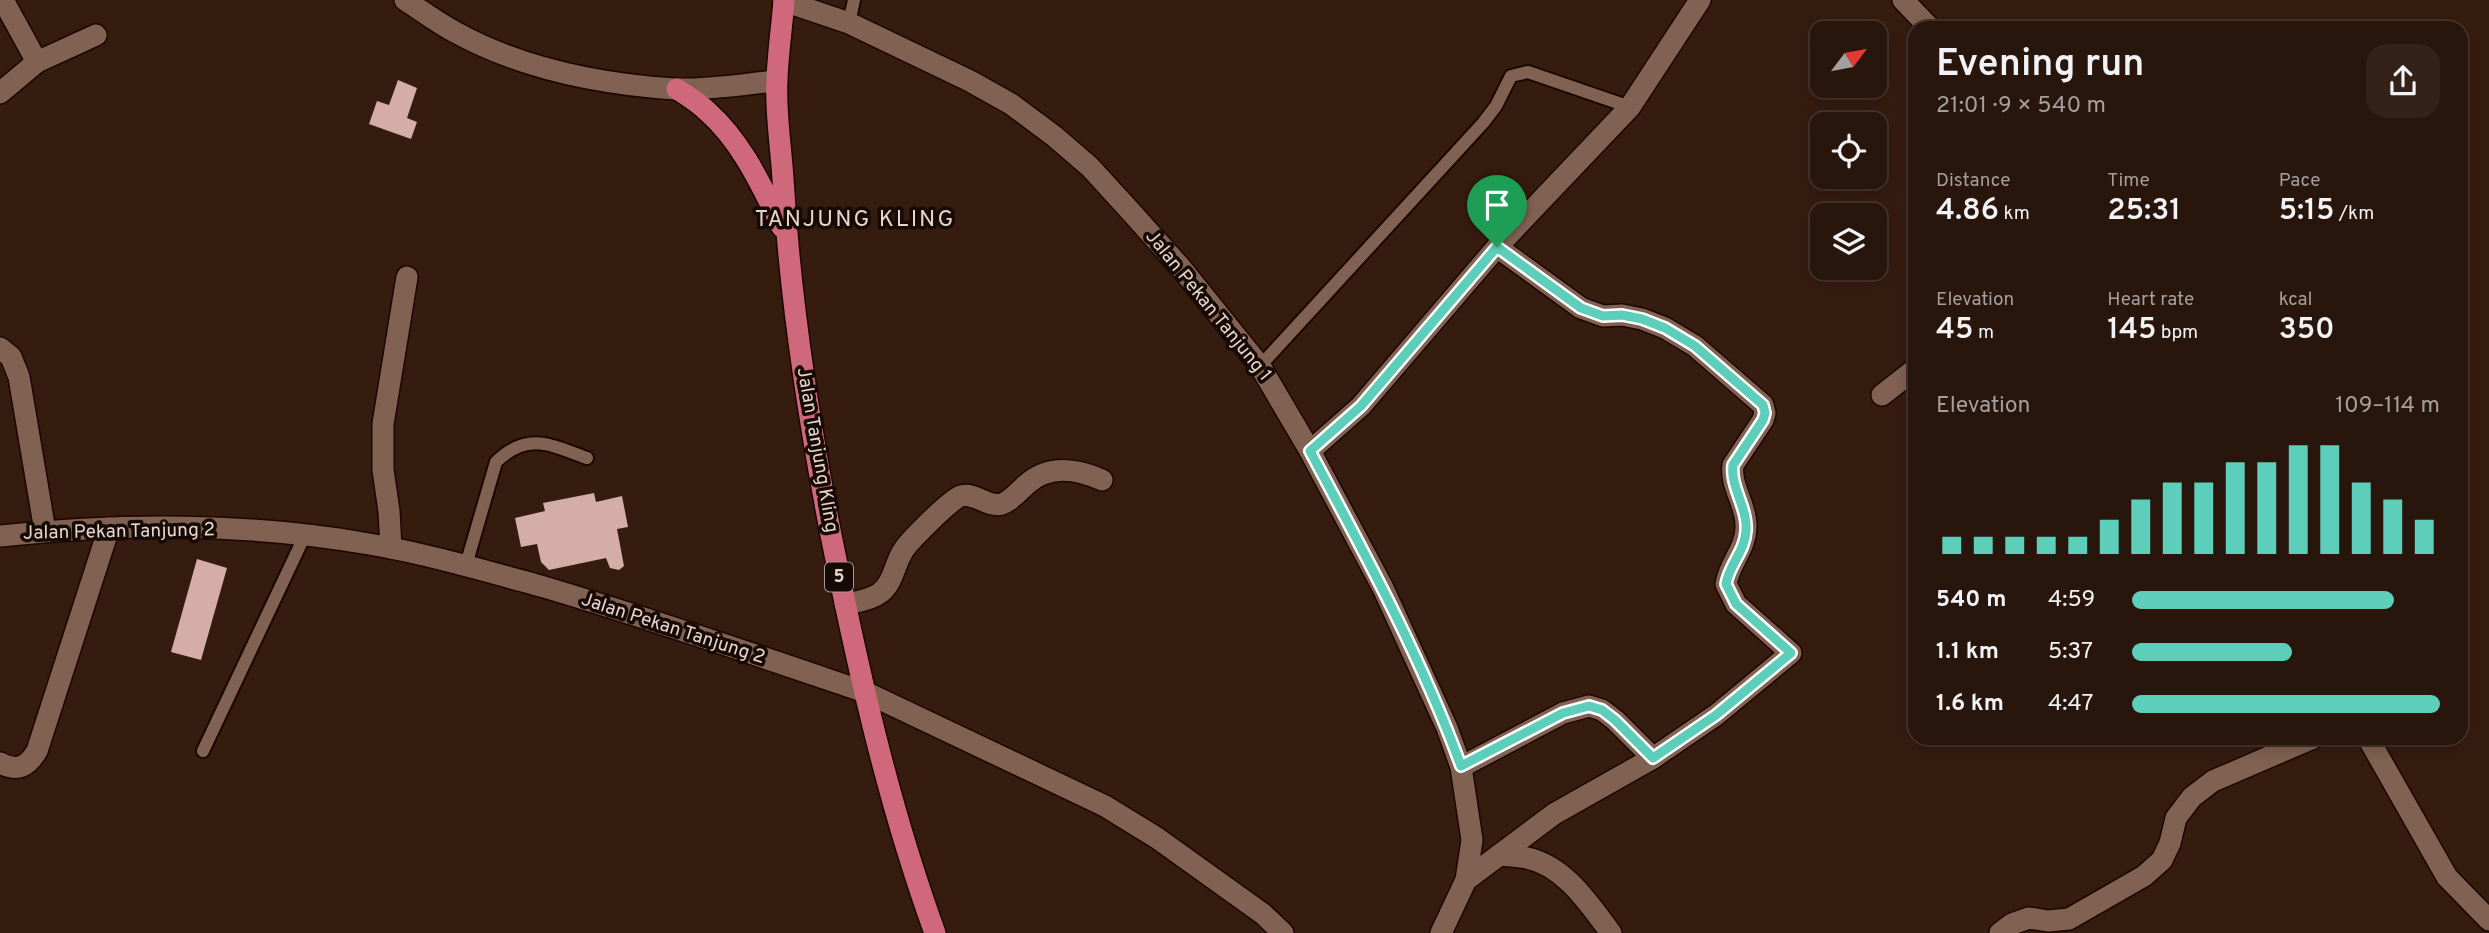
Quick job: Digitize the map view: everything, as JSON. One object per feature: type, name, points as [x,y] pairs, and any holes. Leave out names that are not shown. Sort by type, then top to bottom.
[{"type":"highway","name":"Jalan Tanjung Kling","points":[[784,1],[777,81],[786,235],[800,353],[817,460],[865,692],[896,814],[935,933]]},
{"type":"highway","points":[[677,89],[707,110],[732,138],[754,171],[786,235]]},
{"type":"street","points":[[3,0],[37,62]]},
{"type":"street","points":[[405,0],[455,32],[543,69],[612,82],[677,89],[777,81]]},
{"type":"street","points":[[1310,451],[1361,406],[1497,247],[1630,107],[1700,0]]},
{"type":"street","points":[[1903,0],[1923,21]]},
{"type":"street","name":"Jalan Pekan Tanjung 1","points":[[784,1],[849,23],[971,81],[1011,104],[1054,136],[1090,167],[1141,222],[1260,366],[1310,451],[1383,588],[1447,728],[1461,766],[1472,840],[1466,880],[1441,933]]},
{"type":"street","points":[[0,93],[37,62],[96,35]]},
{"type":"street","points":[[1466,880],[1554,814],[1653,758],[1716,715],[1791,653],[1736,604],[1726,584],[1744,544],[1746,533],[1744,511],[1732,472],[1733,465],[1763,420],[1763,405],[1695,346],[1665,328],[1642,319],[1622,315],[1603,316],[1581,308],[1497,247]]},
{"type":"street","points":[[391,548],[383,470],[383,424],[407,277]]},
{"type":"street","points":[[0,348],[11,357],[19,377],[45,531]]},
{"type":"street","points":[[1882,395],[1908,375]]},
{"type":"street","points":[[845,604],[866,600],[888,585],[903,550],[950,502],[960,496],[971,496],[992,505],[1003,503],[1033,478],[1049,471],[1083,472],[1102,480]]},
{"type":"street","points":[[0,763],[9,768],[20,769],[29,763],[37,751],[109,528]]},
{"type":"street","name":"Jalan Pekan Tanjung 2","points":[[0,536],[109,528],[237,529],[304,535],[391,548],[466,565],[637,615],[865,692],[1105,806],[1157,838],[1263,914],[1283,933]]},
{"type":"street","points":[[1461,766],[1563,713],[1589,706],[1602,710],[1615,720],[1653,758]]},
{"type":"street","points":[[2000,933],[2012,924],[2029,918],[2070,926],[2144,876],[2162,860],[2170,843],[2176,818],[2192,797],[2213,781],[2297,745]]},
{"type":"street","points":[[2372,745],[2447,877],[2489,920]]},
{"type":"street","points":[[1499,855],[1527,858],[1549,866],[1568,881],[1611,933]]},
{"type":"lane","points":[[849,23],[854,0]]},
{"type":"lane","points":[[1260,366],[1483,123],[1496,106],[1511,76],[1528,72],[1630,107]]},
{"type":"lane","points":[[466,565],[496,462],[507,452],[518,445],[546,443],[587,458]]},
{"type":"lane","points":[[203,751],[304,535]]},
{"type":"building","points":[[398,80],[417,88],[407,118],[417,122],[411,139],[369,124],[377,101],[389,105]]},
{"type":"building","points":[[594,493],[596,502],[622,496],[628,527],[617,529],[624,566],[619,570],[610,568],[606,558],[549,570],[541,562],[537,544],[521,547],[515,518],[545,511],[543,503]]},
{"type":"building","points":[[197,559],[227,568],[201,660],[171,652]]},
{"type":"district","name":"TANJUNG KLING","points":[[855,220]]},
{"type":"route","points":[[1497,247],[1581,308],[1603,316],[1622,315],[1642,319],[1665,328],[1695,346],[1763,405],[1763,420],[1733,465],[1732,472],[1744,511],[1746,533],[1744,544],[1726,584],[1736,604],[1791,653],[1716,715],[1653,758],[1615,720],[1602,710],[1589,706],[1563,713],[1461,766],[1447,728],[1383,588],[1310,451],[1361,406],[1497,247]]}]
